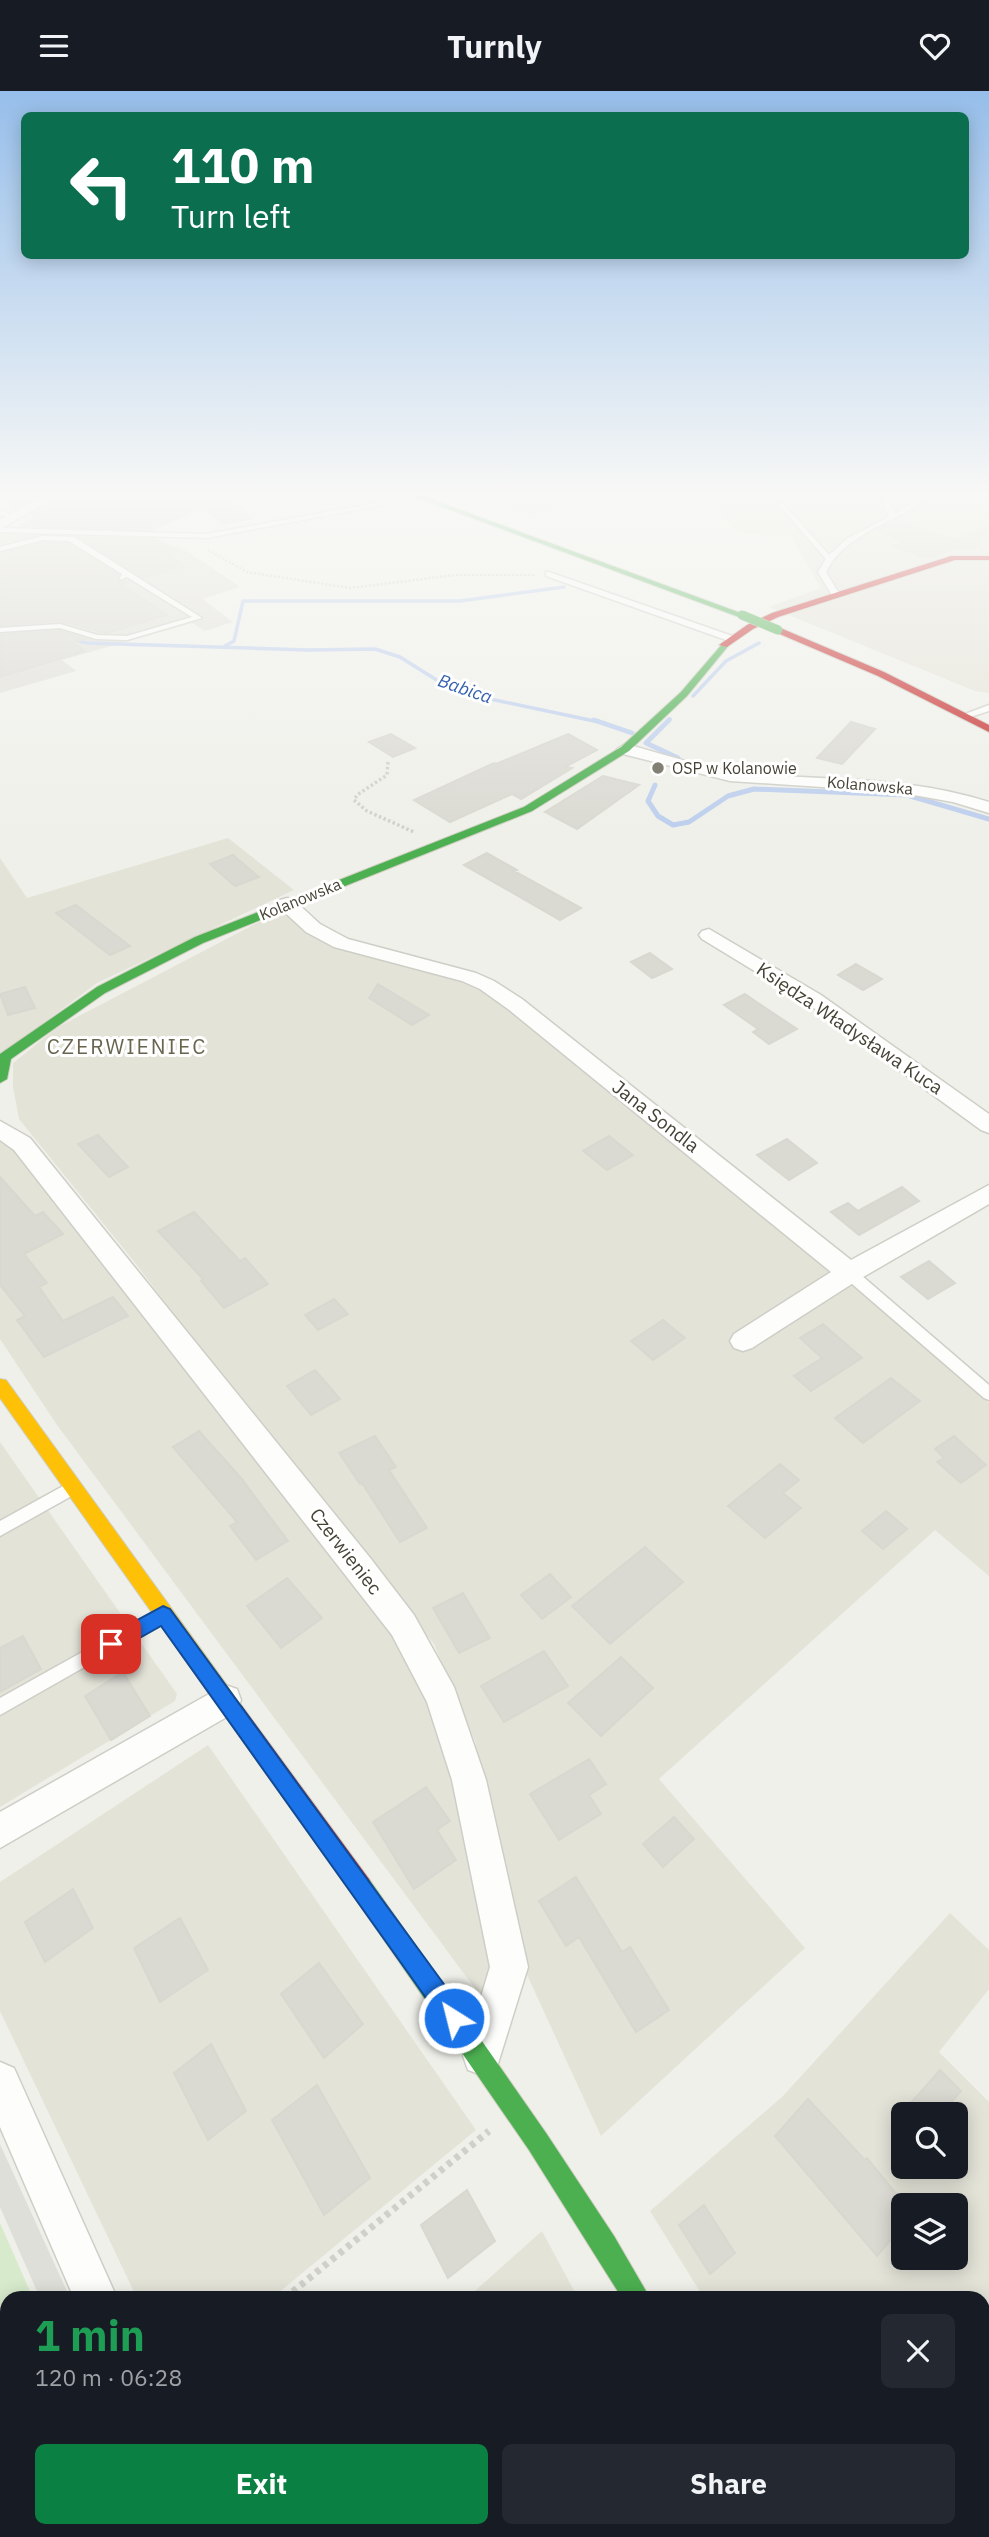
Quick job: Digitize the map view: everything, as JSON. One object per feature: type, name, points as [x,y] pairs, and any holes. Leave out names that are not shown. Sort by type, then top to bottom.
[{"type":"main road","points":[[726,609],[881,674],[989,729]]},
{"type":"main road","name":"Kolanowska","points":[[0,1079],[3,1056],[101,990],[199,940],[528,809],[625,749],[684,694],[722,646],[775,615],[793,609]]},
{"type":"main road","points":[[0,1386],[482,2056],[585,2211],[634,2291]]},
{"type":"street","name":"Kolanowska","points":[[625,749],[687,767],[744,778],[890,784],[935,792],[989,808]]},
{"type":"street","name":"Jana Sondla","points":[[287,904],[313,928],[341,943],[469,977],[515,1003],[849,1273]]},
{"type":"street","name":"Księdza Władysława Kuca","points":[[709,935],[814,999],[989,1125]]},
{"type":"street","name":"Czerwieniec","points":[[0,1129],[22,1144],[360,1568],[403,1625],[442,1698],[469,1780],[509,1967],[482,2056]]},
{"type":"street","points":[[743,1341],[849,1273],[989,1193]]},
{"type":"street","points":[[0,1831],[225,1700]]},
{"type":"street","points":[[0,2083],[93,2291]]},
{"type":"lane","points":[[0,629],[60,626],[96,637],[127,638],[198,618],[183,609]]},
{"type":"lane","points":[[647,609],[732,639]]},
{"type":"lane","points":[[964,716],[989,708]]},
{"type":"lane","name":"Jana Sondla","points":[[849,1273],[989,1394]]},
{"type":"lane","points":[[0,1529],[73,1488]]},
{"type":"lane","points":[[0,1707],[163,1615]]},
{"type":"path","points":[[388,762],[387,775],[357,795],[354,800],[366,813],[404,826],[431,846]]},
{"type":"path","points":[[294,2291],[490,2130]]},
{"type":"shaded area","points":[[0,609],[216,609],[233,622],[205,631],[192,623],[62,660],[76,671],[0,693]]},
{"type":"shaded area","points":[[774,609],[989,609],[989,693],[975,691]]},
{"type":"shaded area","points":[[228,838],[294,890],[97,983],[0,1056],[0,858],[27,898]]},
{"type":"shaded area","points":[[287,913],[345,948],[469,984],[502,1003],[831,1268],[989,1403],[989,1576],[935,1530],[659,1779],[805,1948],[601,2136],[523,1966],[475,1741],[434,1644],[254,1421],[136,1264],[19,1119],[13,1087],[13,1063],[58,1027],[259,922]]},
{"type":"shaded area","points":[[0,1136],[7,1137],[396,1626],[438,1705],[497,1974],[488,2006],[57,1425],[0,1339]]},
{"type":"shaded area","points":[[0,1442],[177,1694],[175,1701],[0,1807]]},
{"type":"shaded area","points":[[208,1745],[476,2130],[280,2291],[134,2291],[0,2011],[0,1882]]},
{"type":"shaded area","points":[[950,1913],[989,1950],[989,1989],[939,2052],[989,2102],[989,2291],[700,2291],[650,2211],[782,2097]]},
{"type":"shaded area","points":[[0,2144],[67,2291],[37,2291],[0,2207]]},
{"type":"shaded area","points":[[542,2231],[574,2291],[475,2291]]},
{"type":"green space","points":[[0,2223],[30,2291],[0,2291]]},
{"type":"building","points":[[0,609],[158,609],[167,615],[107,633],[60,621],[0,625]]},
{"type":"building","points":[[60,631],[86,639],[73,642],[85,651],[0,677],[0,635]]},
{"type":"building","points":[[851,722],[875,729],[842,764],[817,758]]},
{"type":"building","points":[[391,734],[415,748],[393,757],[369,742]]},
{"type":"building","points":[[568,734],[597,750],[565,767],[572,768],[521,799],[512,794],[450,822],[414,800],[494,763]]},
{"type":"building","points":[[603,776],[639,785],[577,829],[545,812]]},
{"type":"building","points":[[487,853],[581,908],[560,920],[464,865]]},
{"type":"building","points":[[233,855],[259,877],[235,886],[210,864]]},
{"type":"building","points":[[76,905],[130,946],[110,955],[56,913]]},
{"type":"building","points":[[650,953],[672,969],[652,978],[631,962]]},
{"type":"building","points":[[856,964],[882,979],[863,990],[838,975]]},
{"type":"building","points":[[378,984],[429,1015],[412,1025],[369,998]]},
{"type":"building","points":[[25,987],[35,1008],[8,1015],[0,994]]},
{"type":"building","points":[[745,994],[797,1029],[769,1044],[753,1032],[758,1029],[724,1005]]},
{"type":"building","points":[[98,1135],[128,1167],[109,1177],[78,1144]]},
{"type":"building","points":[[609,1136],[633,1155],[607,1170],[583,1151]]},
{"type":"building","points":[[787,1139],[817,1163],[789,1180],[757,1155]]},
{"type":"building","points":[[0,1177],[35,1216],[43,1212],[63,1234],[24,1254],[47,1283],[39,1287],[63,1321],[113,1297],[128,1316],[44,1357],[17,1320],[25,1316],[0,1285]]},
{"type":"building","points":[[902,1187],[919,1201],[859,1235],[831,1212],[848,1203],[858,1211]]},
{"type":"building","points":[[194,1212],[240,1261],[245,1258],[268,1284],[224,1308],[201,1281],[203,1279],[158,1231]]},
{"type":"building","points":[[929,1261],[955,1283],[928,1299],[901,1277]]},
{"type":"building","points":[[334,1299],[348,1314],[318,1330],[305,1315]]},
{"type":"building","points":[[663,1320],[685,1338],[653,1360],[631,1341]]},
{"type":"building","points":[[823,1324],[862,1358],[811,1391],[794,1376],[822,1358],[800,1338]]},
{"type":"building","points":[[315,1370],[340,1399],[311,1415],[287,1386]]},
{"type":"building","points":[[891,1378],[920,1401],[863,1443],[835,1418]]},
{"type":"building","points":[[199,1431],[241,1478],[288,1541],[256,1560],[230,1526],[237,1522],[173,1447]]},
{"type":"building","points":[[375,1436],[396,1467],[389,1470],[427,1528],[400,1542],[339,1453]]},
{"type":"building","points":[[954,1436],[986,1465],[961,1483],[937,1462],[944,1458],[935,1449]]},
{"type":"building","points":[[780,1464],[799,1480],[783,1493],[801,1508],[765,1538],[728,1506]]},
{"type":"building","points":[[886,1511],[907,1529],[883,1549],[862,1531]]},
{"type":"building","points":[[645,1547],[683,1582],[610,1644],[572,1606]]},
{"type":"building","points":[[550,1574],[571,1597],[542,1619],[521,1595]]},
{"type":"building","points":[[287,1578],[322,1618],[281,1648],[247,1606]]},
{"type":"building","points":[[463,1593],[490,1638],[459,1653],[433,1608]]},
{"type":"building","points":[[23,1636],[41,1669],[0,1692],[0,1648]]},
{"type":"building","points":[[544,1651],[568,1686],[504,1722],[481,1686]]},
{"type":"building","points":[[621,1657],[653,1688],[601,1736],[568,1703]]},
{"type":"building","points":[[123,1672],[150,1716],[111,1740],[85,1696]]},
{"type":"building","points":[[589,1759],[606,1784],[589,1795],[601,1814],[559,1840],[530,1794]]},
{"type":"building","points":[[426,1787],[450,1821],[437,1830],[456,1860],[414,1889],[373,1822]]},
{"type":"building","points":[[674,1817],[694,1839],[663,1867],[643,1844]]},
{"type":"building","points":[[576,1877],[622,1952],[630,1947],[669,2010],[636,2032],[579,1937],[566,1946],[539,1901]]},
{"type":"building","points":[[73,1889],[93,1928],[45,1962],[25,1922]]},
{"type":"building","points":[[180,1918],[208,1970],[160,2002],[134,1948]]},
{"type":"building","points":[[319,1963],[363,2024],[324,2058],[281,1994]]},
{"type":"building","points":[[211,2044],[246,2111],[208,2140],[174,2073]]},
{"type":"building","points":[[940,2070],[961,2091],[951,2102],[912,2102]]},
{"type":"building","points":[[317,2085],[370,2178],[324,2215],[272,2120]]},
{"type":"building","points":[[808,2099],[865,2160],[867,2158],[896,2193],[891,2193],[891,2240],[877,2256],[775,2136]]},
{"type":"building","points":[[467,2190],[495,2241],[448,2278],[421,2225]]},
{"type":"building","points":[[704,2205],[735,2253],[710,2274],[679,2225]]},
{"type":"waterway","points":[[225,646],[234,641],[241,609]]},
{"type":"waterway","name":"Babica","points":[[71,639],[87,643],[308,650],[375,649],[400,657],[443,684],[476,696],[599,722]]},
{"type":"waterway","points":[[693,696],[726,661],[759,643]]},
{"type":"waterway","name":"Babica","points":[[670,719],[646,743],[678,758]]},
{"type":"waterway","name":"Babica","points":[[594,720],[632,733]]},
{"type":"waterway","name":"Babica","points":[[655,785],[648,801],[658,816],[673,825],[689,822],[728,796],[754,789],[907,795],[989,819]]},
{"type":"traffic: fast","points":[[726,609],[742,615]]},
{"type":"traffic: fast","points":[[742,615],[778,630]]},
{"type":"traffic: fast","points":[[0,1079],[5,1057],[101,990],[199,940],[528,809],[625,749],[684,694],[724,645]]},
{"type":"traffic: fast","points":[[361,1887],[538,2141],[633,2291]]},
{"type":"traffic: slow","points":[[0,1385],[235,1713]]},
{"type":"traffic: jam","points":[[724,645],[750,627],[793,609]]},
{"type":"traffic: jam","points":[[778,630],[881,674],[989,729]]},
{"type":"traffic: jam","points":[[235,1713],[361,1887]]},
{"type":"place","name":"OSP w Kolanowie","points":[[658,768]]},
{"type":"district","name":"CZERWIENIEC","points":[[127,1047]]},
{"type":"route","points":[[111,1644],[163,1615],[454,2018]]}]
